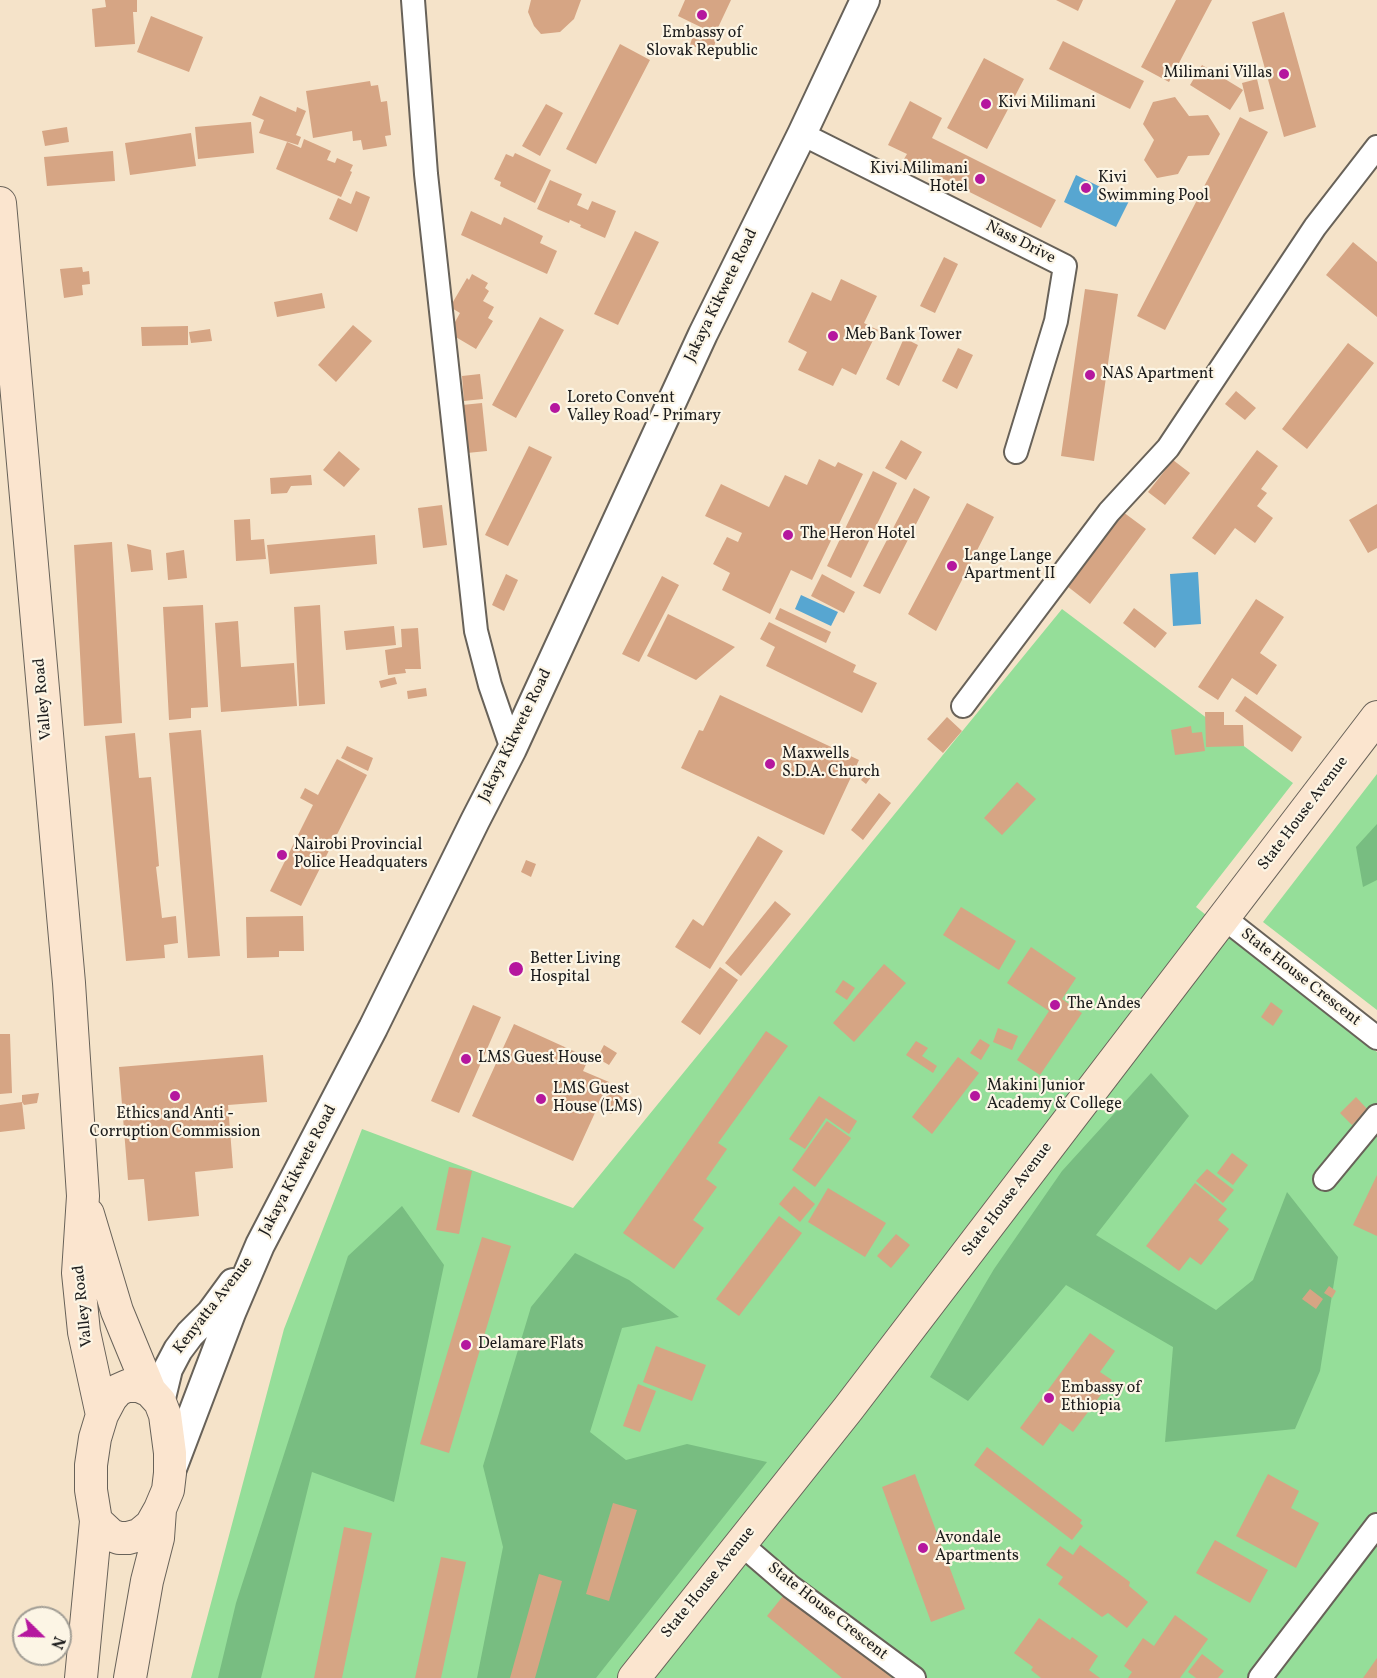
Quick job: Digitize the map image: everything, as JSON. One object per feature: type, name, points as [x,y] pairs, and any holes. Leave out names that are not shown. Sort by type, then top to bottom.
[{"type":"main road","name":"Valley Road","points":[[0,203],[66,952],[82,1196],[78,1273],[84,1332],[102,1415]]},
{"type":"main road","name":"State House Avenue","points":[[634,1678],[869,1381],[1377,717]]},
{"type":"main road","name":"Valley Road","points":[[82,1196],[117,1311],[165,1415],[170,1473],[168,1490],[160,1509]]},
{"type":"main road","points":[[81,1678],[96,1521],[91,1490],[91,1465],[95,1438],[102,1415],[118,1390],[127,1386],[139,1386],[155,1397]]},
{"type":"main road","points":[[96,1521],[111,1535],[128,1538],[139,1535],[151,1526],[160,1509]]},
{"type":"main road","points":[[130,1678],[147,1581],[158,1538],[160,1509]]},
{"type":"street","points":[[413,0],[426,174],[476,631],[489,685],[512,749]]},
{"type":"street","name":"Jakaya Kikwete Road","points":[[170,1473],[231,1313],[260,1245],[373,1028],[512,749],[703,334],[865,0]]},
{"type":"street","name":"Nass Drive","points":[[802,134],[1065,266],[1056,321],[1016,452]]},
{"type":"street","points":[[963,705],[1109,512],[1168,448],[1315,227],[1377,147]]},
{"type":"street","name":"State House Crescent","points":[[1224,918],[1377,1038]]},
{"type":"street","points":[[1325,1179],[1377,1116]]},
{"type":"street","name":"Kenyatta Avenue","points":[[155,1397],[178,1350],[211,1313],[260,1245]]},
{"type":"street","points":[[1270,1674],[1376,1527]]},
{"type":"street","name":"State House Crescent","points":[[741,1544],[791,1587],[914,1678]]},
{"type":"green space","points":[[1062,609],[1293,783],[1196,907],[1377,1052],[1377,1678],[191,1678],[284,1329],[362,1129],[573,1208]]},
{"type":"green space","points":[[1377,774],[1377,1010],[1263,922]]},
{"type":"green space","points":[[1377,824],[1377,880],[1363,887],[1356,847]]},
{"type":"green space","points":[[1151,1073],[1189,1116],[1096,1235],[1216,1310],[1253,1280],[1287,1192],[1338,1257],[1320,1371],[1295,1429],[1165,1442],[1173,1347],[1066,1285],[968,1401],[930,1377],[994,1269],[1062,1171]]},
{"type":"green space","points":[[402,1206],[444,1265],[394,1502],[312,1472],[261,1678],[218,1678],[236,1603],[348,1256]]},
{"type":"green space","points":[[575,1253],[629,1280],[679,1317],[622,1328],[590,1432],[626,1460],[687,1444],[767,1462],[596,1678],[477,1678],[503,1547],[483,1466],[531,1307]]},
{"type":"water","name":"Kivi Swimming Pool","points":[[1076,175],[1129,201],[1116,227],[1064,202]]},
{"type":"water","points":[[1198,572],[1201,624],[1173,626],[1170,574]]},
{"type":"water","points":[[801,595],[838,612],[831,626],[795,609]]},
{"type":"building","points":[[105,0],[137,0],[137,12],[133,12],[135,44],[95,47],[92,9],[106,7]]},
{"type":"building","points":[[531,0],[581,0],[574,19],[560,32],[541,34],[534,26],[528,12]]},
{"type":"building","points":[[685,0],[731,0],[715,34],[678,16]]},
{"type":"building","points":[[1056,0],[1083,0],[1078,11]]},
{"type":"building","points":[[1176,0],[1212,0],[1169,82],[1141,67]]},
{"type":"building","name":"Milimani Villas","points":[[1284,12],[1316,127],[1284,137],[1252,22]]},
{"type":"building","points":[[151,16],[203,37],[189,72],[137,52]]},
{"type":"building","points":[[694,32],[716,40],[712,53],[690,45]]},
{"type":"building","points":[[1063,41],[1144,81],[1130,109],[1049,69]]},
{"type":"building","points":[[620,44],[650,60],[596,164],[566,149]]},
{"type":"building","name":"Kivi Milimani","points":[[984,58],[1024,79],[987,149],[947,128]]},
{"type":"building","points":[[1202,65],[1243,90],[1230,110],[1190,85]]},
{"type":"building","points":[[1257,79],[1264,109],[1249,112],[1242,83]]},
{"type":"building","points":[[370,81],[371,86],[378,85],[381,102],[387,101],[391,135],[385,136],[387,146],[363,150],[361,140],[353,141],[352,131],[313,138],[306,91]]},
{"type":"building","points":[[260,96],[296,112],[297,107],[306,111],[296,135],[301,137],[298,145],[259,133],[264,120],[252,115]]},
{"type":"building","points":[[1175,97],[1189,116],[1208,115],[1220,134],[1209,155],[1188,156],[1178,174],[1157,178],[1144,160],[1154,140],[1143,124],[1153,102]]},
{"type":"building","name":"Kivi Milimani Hotel","points":[[910,101],[942,118],[932,138],[1056,200],[1041,228],[904,159],[907,154],[888,145]]},
{"type":"building","points":[[546,104],[563,113],[540,156],[522,146]]},
{"type":"building","points":[[1240,117],[1268,132],[1165,330],[1137,316]]},
{"type":"building","points":[[251,122],[254,153],[198,159],[195,127]]},
{"type":"building","points":[[67,127],[69,142],[45,146],[42,131]]},
{"type":"building","points":[[191,133],[196,166],[130,175],[125,143]]},
{"type":"building","points":[[304,139],[331,151],[327,160],[335,163],[337,158],[353,165],[341,197],[276,169],[287,142],[301,148]]},
{"type":"building","points":[[113,151],[115,181],[47,186],[44,157]]},
{"type":"building","points":[[515,153],[551,170],[535,203],[500,186],[501,182],[494,179],[506,154],[513,157]]},
{"type":"building","points":[[550,180],[582,194],[577,205],[588,210],[592,201],[616,211],[605,238],[570,220],[569,223],[537,209]]},
{"type":"building","points":[[356,191],[370,197],[357,232],[329,219],[338,198],[351,204]]},
{"type":"building","points":[[471,211],[501,225],[504,217],[543,236],[540,243],[557,251],[547,274],[461,235]]},
{"type":"building","points":[[635,231],[659,242],[618,325],[594,314]]},
{"type":"building","points":[[1353,242],[1377,262],[1377,317],[1326,275]]},
{"type":"building","points":[[944,257],[958,264],[935,313],[920,306]]},
{"type":"building","points":[[82,267],[83,272],[89,271],[90,284],[82,285],[83,295],[64,298],[60,269]]},
{"type":"building","points":[[472,274],[488,283],[485,288],[489,291],[483,301],[494,307],[488,318],[493,321],[476,349],[449,333],[460,313],[450,307],[467,278],[469,280]]},
{"type":"building","name":"Meb Bank Tower","points":[[841,279],[877,296],[864,323],[878,330],[856,375],[842,368],[833,386],[798,370],[807,352],[788,342],[812,292],[831,301]]},
{"type":"building","name":"NAS Apartment","points":[[1085,289],[1118,294],[1094,461],[1061,456]]},
{"type":"building","points":[[322,293],[325,308],[277,317],[274,302]]},
{"type":"building","points":[[540,317],[564,330],[516,418],[492,405]]},
{"type":"building","points":[[353,325],[372,341],[336,382],[318,365]]},
{"type":"building","points":[[188,326],[188,345],[142,346],[141,327]]},
{"type":"building","points":[[210,329],[212,341],[191,343],[189,332]]},
{"type":"building","points":[[904,338],[918,345],[899,386],[886,379]]},
{"type":"building","points":[[1348,343],[1374,363],[1307,449],[1282,429]]},
{"type":"building","points":[[958,348],[973,355],[957,389],[942,381]]},
{"type":"building","points":[[480,374],[483,399],[464,401],[462,376]]},
{"type":"building","points":[[1236,391],[1256,408],[1245,420],[1225,404]]},
{"type":"building","points":[[482,403],[487,451],[467,453],[462,405]]},
{"type":"building","points":[[901,440],[922,452],[906,480],[885,468]]},
{"type":"building","points":[[529,446],[552,457],[508,546],[485,535]]},
{"type":"building","points":[[1257,450],[1278,466],[1261,489],[1267,493],[1257,506],[1273,518],[1255,543],[1235,528],[1215,555],[1192,538]]},
{"type":"building","points":[[339,451],[360,469],[344,487],[323,470]]},
{"type":"building","name":"The Heron Hotel","points":[[819,459],[835,467],[838,462],[863,474],[812,580],[791,570],[770,614],[722,590],[730,573],[713,564],[727,537],[738,542],[742,533],[705,516],[721,484],[769,507],[785,475],[807,485]]},
{"type":"building","points":[[1173,460],[1190,473],[1165,505],[1148,492]]},
{"type":"building","points":[[873,471],[897,483],[851,578],[827,566]]},
{"type":"building","points":[[311,475],[312,485],[291,486],[287,493],[271,494],[270,478]]},
{"type":"building","points":[[914,488],[930,497],[880,594],[863,586]]},
{"type":"building","name":"Lange Lange Apartment II","points":[[967,503],[994,517],[936,631],[908,614]]},
{"type":"building","points":[[1377,504],[1377,548],[1368,553],[1349,520]]},
{"type":"building","points":[[442,505],[447,545],[423,548],[418,508]]},
{"type":"building","points":[[1123,512],[1146,529],[1090,604],[1067,586]]},
{"type":"building","points":[[250,519],[251,540],[264,539],[266,559],[236,561],[234,520]]},
{"type":"building","points":[[375,535],[377,564],[270,574],[267,545]]},
{"type":"building","points":[[112,542],[122,723],[84,726],[74,545]]},
{"type":"building","points":[[127,544],[151,550],[153,570],[131,572]]},
{"type":"building","points":[[184,550],[187,578],[168,580],[166,553]]},
{"type":"building","points":[[506,574],[518,580],[504,611],[492,605]]},
{"type":"building","points":[[822,574],[855,592],[844,613],[811,596]]},
{"type":"building","points":[[662,576],[679,585],[639,662],[622,654]]},
{"type":"building","points":[[1256,599],[1284,617],[1260,653],[1277,665],[1257,695],[1232,678],[1218,700],[1198,687]]},
{"type":"building","points":[[203,605],[208,707],[191,708],[191,718],[169,720],[163,607]]},
{"type":"building","points":[[320,605],[325,704],[299,706],[294,607]]},
{"type":"building","points":[[780,608],[831,632],[826,643],[775,619]]},
{"type":"building","points":[[1134,608],[1167,633],[1155,648],[1123,623]]},
{"type":"building","points":[[668,614],[735,647],[696,680],[647,656]]},
{"type":"building","points":[[238,621],[241,667],[294,663],[297,706],[221,712],[215,623]]},
{"type":"building","points":[[769,622],[856,665],[853,672],[877,683],[862,713],[766,666],[775,647],[760,639]]},
{"type":"building","points":[[394,626],[396,645],[346,650],[344,631]]},
{"type":"building","points":[[418,628],[421,669],[405,669],[406,673],[388,675],[385,650],[402,647],[401,629]]},
{"type":"building","points":[[395,677],[397,684],[381,688],[379,681]]},
{"type":"building","points":[[426,688],[427,696],[408,699],[407,691]]},
{"type":"building","name":"Maxwells S.D.A. Church","points":[[720,695],[859,760],[824,835],[681,768],[699,730],[703,731]]},
{"type":"building","points":[[1245,696],[1302,737],[1292,752],[1235,711]]},
{"type":"building","points":[[1205,712],[1224,712],[1224,725],[1243,725],[1244,746],[1206,747]]},
{"type":"building","points":[[947,717],[962,731],[943,753],[927,739]]},
{"type":"building","points":[[1191,726],[1192,733],[1202,732],[1205,751],[1175,755],[1171,730]]},
{"type":"building","points":[[201,730],[220,956],[188,958],[169,733]]},
{"type":"building","points":[[135,733],[139,778],[151,777],[159,866],[156,867],[162,918],[176,916],[178,943],[164,945],[165,958],[126,961],[105,736]]},
{"type":"building","points":[[347,746],[373,758],[368,771],[341,758]]},
{"type":"building","name":"Nairobi Provincial Police Headquaters","points":[[337,759],[367,775],[301,906],[270,891],[313,805],[300,798],[305,788],[318,795]]},
{"type":"building","points":[[869,769],[874,773],[866,784],[861,780]]},
{"type":"building","points":[[1017,782],[1036,799],[1002,835],[984,818]]},
{"type":"building","points":[[879,793],[891,803],[863,840],[851,830]]},
{"type":"building","points":[[758,836],[783,851],[710,969],[675,947],[693,919],[703,926]]},
{"type":"building","points":[[526,860],[536,864],[531,877],[521,872]]},
{"type":"building","points":[[775,901],[791,914],[741,976],[725,963]]},
{"type":"building","points":[[961,907],[1016,941],[999,970],[943,935]]},
{"type":"building","points":[[303,916],[304,951],[279,951],[279,957],[247,958],[246,917]]},
{"type":"building","name":"The Andes","points":[[1031,947],[1076,978],[1062,999],[1082,1013],[1040,1075],[1017,1060],[1049,1011],[1007,983]]},
{"type":"building","points":[[884,964],[906,983],[854,1042],[833,1023]]},
{"type":"building","points":[[720,967],[738,980],[700,1035],[681,1022]]},
{"type":"building","points":[[843,980],[855,988],[847,1000],[835,992]]},
{"type":"building","points":[[1271,1002],[1283,1011],[1273,1026],[1261,1017]]},
{"type":"building","name":"LMS Guest House","points":[[473,1005],[501,1017],[459,1113],[431,1101]]},
{"type":"building","name":"LMS Guest House (LMS)","points":[[514,1024],[589,1058],[583,1071],[609,1082],[573,1161],[472,1116]]},
{"type":"building","points":[[998,1028],[1018,1036],[1012,1050],[993,1042]]},
{"type":"building","points":[[766,1031],[788,1046],[718,1143],[727,1149],[706,1179],[717,1187],[693,1220],[704,1228],[674,1269],[623,1233]]},
{"type":"building","points":[[0,1034],[10,1034],[12,1093],[0,1094]]},
{"type":"building","points":[[980,1039],[990,1045],[981,1060],[970,1053]]},
{"type":"building","points":[[916,1041],[928,1048],[922,1056],[937,1066],[933,1073],[906,1055]]},
{"type":"building","points":[[604,1045],[617,1053],[609,1065],[597,1058]]},
{"type":"building","points":[[263,1055],[267,1102],[228,1105],[233,1168],[195,1172],[199,1216],[148,1221],[144,1179],[128,1180],[119,1067]]},
{"type":"building","points":[[958,1057],[979,1073],[932,1134],[912,1117]]},
{"type":"building","points":[[611,1087],[625,1100],[611,1114],[600,1109]]},
{"type":"building","points":[[39,1093],[37,1103],[24,1105],[22,1102],[22,1095]]},
{"type":"building","points":[[819,1096],[857,1121],[849,1134],[826,1118],[805,1149],[789,1139]]},
{"type":"building","points":[[1356,1097],[1368,1110],[1352,1125],[1340,1113]]},
{"type":"building","points":[[22,1102],[25,1129],[0,1132],[0,1105]]},
{"type":"building","points":[[827,1121],[851,1138],[815,1187],[792,1170]]},
{"type":"building","points":[[1232,1153],[1248,1165],[1233,1185],[1217,1173]]},
{"type":"building","points":[[449,1167],[472,1171],[459,1234],[436,1230]]},
{"type":"building","points":[[1207,1169],[1234,1190],[1223,1203],[1196,1181]]},
{"type":"building","points":[[1377,1175],[1377,1236],[1353,1225]]},
{"type":"building","points":[[1195,1183],[1227,1209],[1218,1220],[1229,1229],[1201,1265],[1190,1257],[1179,1271],[1146,1246]]},
{"type":"building","points":[[794,1186],[815,1204],[800,1222],[779,1204]]},
{"type":"building","points":[[828,1188],[886,1223],[865,1257],[808,1222]]},
{"type":"building","points":[[779,1216],[802,1233],[739,1316],[716,1299]]},
{"type":"building","points":[[896,1234],[910,1245],[891,1268],[877,1256]]},
{"type":"building","name":"Delamare Flats","points":[[482,1237],[511,1246],[449,1453],[420,1444]]},
{"type":"building","points":[[1329,1286],[1336,1291],[1332,1298],[1324,1293]]},
{"type":"building","points":[[1310,1289],[1323,1299],[1316,1309],[1302,1299]]},
{"type":"building","points":[[1090,1333],[1115,1351],[1100,1372],[1112,1380],[1073,1432],[1060,1423],[1043,1446],[1020,1428]]},
{"type":"building","points":[[656,1346],[706,1365],[692,1401],[643,1382]]},
{"type":"building","points":[[638,1384],[656,1391],[640,1432],[623,1426]]},
{"type":"building","points":[[987,1447],[1082,1520],[1080,1523],[1083,1526],[1072,1540],[974,1465]]},
{"type":"building","name":"Avondale Apartments","points":[[915,1474],[965,1609],[931,1622],[882,1487]]},
{"type":"building","points":[[1268,1474],[1299,1491],[1291,1508],[1319,1523],[1296,1568],[1236,1536]]},
{"type":"building","points":[[613,1503],[637,1510],[609,1601],[586,1594]]},
{"type":"building","points":[[344,1527],[372,1533],[342,1678],[314,1678]]},
{"type":"building","points":[[1215,1540],[1268,1570],[1250,1603],[1196,1573]]},
{"type":"building","points":[[1080,1545],[1130,1582],[1129,1586],[1148,1602],[1127,1628],[1108,1613],[1102,1617],[1058,1584],[1063,1577],[1046,1565],[1060,1546],[1073,1555]]},
{"type":"building","points":[[441,1557],[466,1562],[441,1678],[415,1678]]},
{"type":"building","points":[[539,1574],[562,1581],[535,1678],[510,1678]]},
{"type":"building","points":[[787,1591],[892,1678],[842,1678],[767,1616]]},
{"type":"building","points":[[1175,1615],[1208,1639],[1180,1678],[1128,1678],[1132,1672],[1124,1666],[1143,1638],[1154,1646]]},
{"type":"building","points":[[1039,1618],[1070,1640],[1072,1637],[1098,1656],[1089,1670],[1100,1678],[1041,1678],[1031,1670],[1033,1667],[1014,1653]]},
{"type":"building","points":[[1202,1654],[1224,1671],[1218,1678],[1196,1678],[1188,1672]]},
{"type":"building","points":[[1377,1658],[1377,1678],[1363,1678]]},
{"type":"place","name":"Embassy of Slovak Republic","points":[[702,15]]},
{"type":"place","name":"Milimani Villas","points":[[1284,74]]},
{"type":"place","name":"Kivi Milimani","points":[[986,104]]},
{"type":"place","name":"Kivi Milimani Hotel","points":[[980,179]]},
{"type":"place","name":"Kivi Swimming Pool","points":[[1086,188]]},
{"type":"place","name":"Meb Bank Tower","points":[[833,336]]},
{"type":"place","name":"NAS Apartment","points":[[1090,375]]},
{"type":"place","name":"Loreto Convent Valley Road - Primary","points":[[555,408]]},
{"type":"place","name":"The Heron Hotel","points":[[788,535]]},
{"type":"place","name":"Lange Lange Apartment II","points":[[952,566]]},
{"type":"place","name":"Maxwells S.D.A. Church","points":[[770,764]]},
{"type":"place","name":"Nairobi Provincial Police Headquaters","points":[[282,855]]},
{"type":"place","name":"Better Living Hospital","points":[[516,969]]},
{"type":"place","name":"The Andes","points":[[1055,1005]]},
{"type":"place","name":"LMS Guest House","points":[[466,1059]]},
{"type":"place","name":"Ethics and Anti - Corruption Commission","points":[[175,1096]]},
{"type":"place","name":"Makini Junior Academy & College","points":[[975,1096]]},
{"type":"place","name":"LMS Guest House (LMS)","points":[[541,1099]]},
{"type":"place","name":"Delamare Flats","points":[[466,1345]]},
{"type":"place","name":"Embassy of Ethiopia","points":[[1049,1398]]},
{"type":"place","name":"Avondale Apartments","points":[[923,1548]]}]
